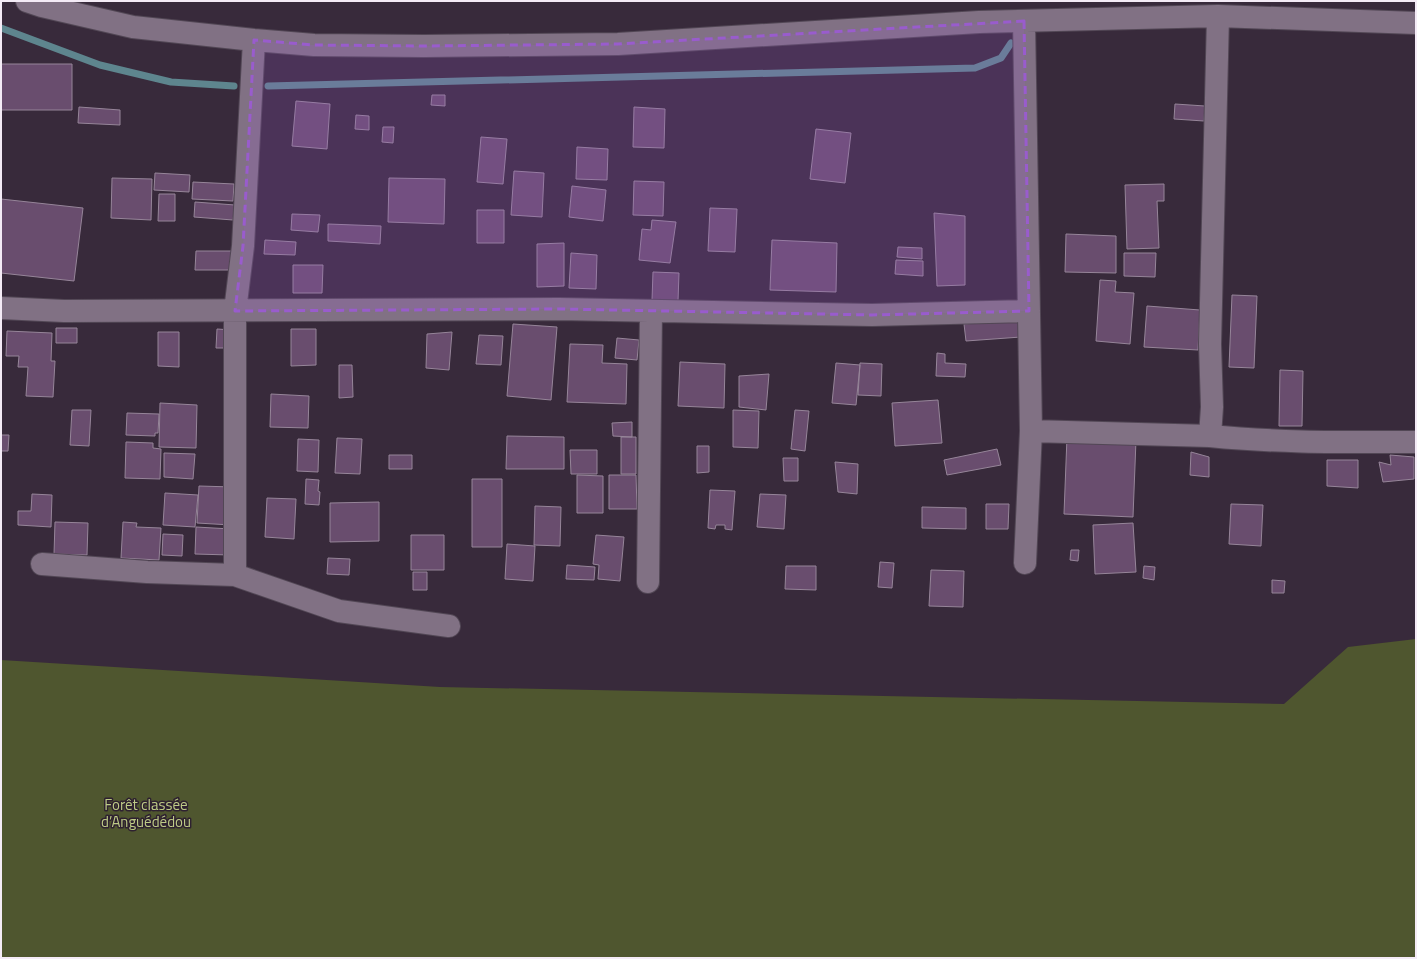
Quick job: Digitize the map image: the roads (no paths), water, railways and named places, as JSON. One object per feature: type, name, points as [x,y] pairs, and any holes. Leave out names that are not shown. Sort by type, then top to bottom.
[{"type":"street","points":[[27,1],[42,6],[133,27],[314,45],[424,46],[611,44],[979,22],[1218,16],[1416,23]]},
{"type":"street","points":[[1210,436],[1212,407],[1210,344],[1218,16]]},
{"type":"street","points":[[1024,21],[1031,431],[1025,563]]},
{"type":"street","points":[[235,575],[235,311],[243,246],[254,40]]},
{"type":"street","points":[[1,308],[64,311],[559,309],[872,315],[1029,310]]},
{"type":"street","points":[[648,582],[651,311]]},
{"type":"street","points":[[1031,431],[1210,436],[1247,440],[1301,442],[1416,442]]},
{"type":"street","points":[[42,564],[147,572],[235,575],[340,611],[449,626]]},
{"type":"waterway","points":[[1,28],[100,65],[171,82],[234,86]]},
{"type":"waterway","points":[[268,86],[975,68],[1001,58],[1011,43]]},
{"type":"park label","name":"Forêt classée d’Anguédédou","points":[[146,814]]}]
